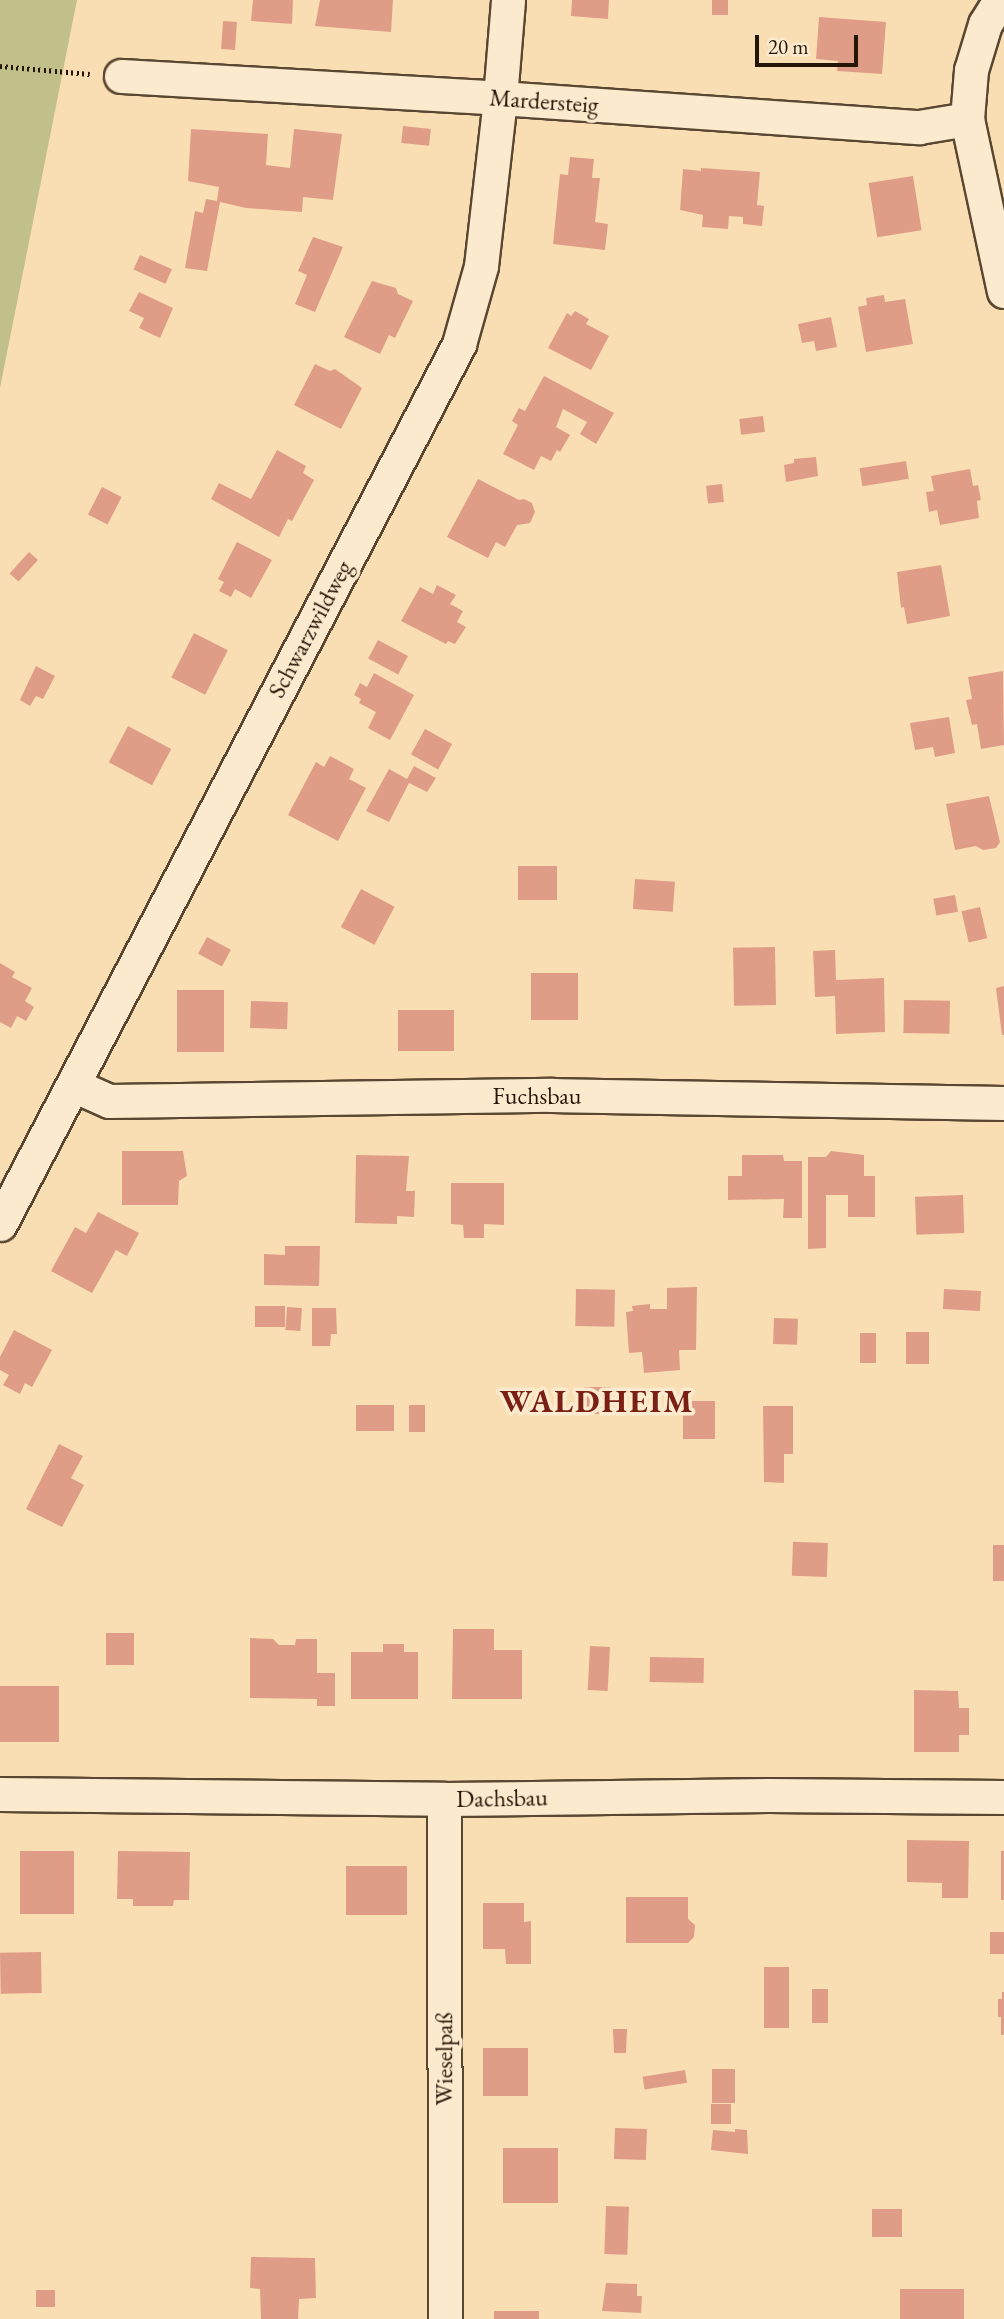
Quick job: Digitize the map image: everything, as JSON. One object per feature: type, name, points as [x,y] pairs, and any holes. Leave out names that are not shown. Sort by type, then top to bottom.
[{"type":"street","name":"Schwarzwildweg","points":[[0,1224],[459,344],[481,267],[508,0]]},
{"type":"street","points":[[1000,0],[985,24],[971,70],[967,118],[1004,291]]},
{"type":"street","name":"Mardersteig","points":[[121,76],[500,98],[919,127],[967,118]]},
{"type":"street","name":"Fuchsbau","points":[[73,1084],[109,1101],[552,1095],[1004,1103]]},
{"type":"street","name":"Dachsbau","points":[[0,1794],[444,1799],[768,1795],[1004,1797]]},
{"type":"street","name":"Wieselpaß","points":[[444,1799],[445,2319]]},
{"type":"path","points":[[0,66],[121,76]]},
{"type":"shaded area","points":[[0,0],[77,0],[0,388]]},
{"type":"building","points":[[253,0],[293,0],[292,24],[251,21]]},
{"type":"building","points":[[320,0],[393,0],[391,32],[315,26]]},
{"type":"building","points":[[572,0],[609,0],[608,19],[571,16]]},
{"type":"building","points":[[712,0],[728,0],[728,15],[712,15]]},
{"type":"building","points":[[819,17],[886,22],[882,74],[837,71],[838,61],[816,59]]},
{"type":"building","points":[[223,21],[237,22],[235,50],[221,49]]},
{"type":"building","points":[[403,126],[431,129],[429,146],[401,143]]},
{"type":"building","points":[[191,129],[268,134],[266,165],[290,168],[294,129],[342,134],[333,200],[303,197],[302,212],[246,208],[220,202],[207,271],[185,268],[195,211],[203,213],[206,199],[217,201],[219,187],[188,181]]},
{"type":"building","points":[[570,157],[594,159],[592,178],[600,178],[595,222],[608,224],[605,250],[553,244],[560,174],[568,175]]},
{"type":"building","points":[[701,168],[760,172],[757,205],[764,206],[762,226],[743,224],[743,217],[729,216],[728,229],[702,227],[703,215],[680,210],[683,169],[701,171]]},
{"type":"building","points":[[913,176],[922,230],[877,237],[869,183]]},
{"type":"building","points":[[313,237],[343,247],[315,312],[295,304],[307,275],[298,271]]},
{"type":"building","points":[[140,255],[172,269],[165,284],[133,270]]},
{"type":"building","points":[[372,281],[396,288],[398,294],[413,301],[395,338],[389,335],[380,354],[344,337]]},
{"type":"building","points":[[139,292],[173,308],[160,338],[139,328],[144,318],[129,311]]},
{"type":"building","points":[[884,295],[885,302],[905,299],[913,344],[866,352],[858,307],[867,305],[866,298]]},
{"type":"building","points":[[575,311],[589,319],[586,324],[609,336],[591,370],[548,348],[567,313],[571,316]]},
{"type":"building","points":[[831,317],[837,347],[816,351],[814,341],[802,343],[798,324]]},
{"type":"building","points":[[315,364],[330,371],[335,369],[362,388],[341,429],[294,405]]},
{"type":"building","points":[[544,376],[614,413],[596,444],[580,434],[587,422],[563,409],[556,427],[570,435],[551,461],[541,456],[534,470],[503,454],[518,425],[512,421],[519,408],[525,411]]},
{"type":"building","points":[[763,416],[765,432],[741,435],[739,419]]},
{"type":"building","points":[[277,450],[306,466],[303,473],[314,480],[292,521],[288,519],[279,537],[211,499],[219,483],[251,499]]},
{"type":"building","points":[[816,457],[818,476],[786,482],[784,465],[794,463],[794,459]]},
{"type":"building","points":[[906,461],[909,479],[862,486],[860,468]]},
{"type":"building","points":[[970,469],[973,486],[978,485],[981,500],[977,501],[979,518],[940,525],[937,510],[929,512],[926,492],[934,491],[931,476]]},
{"type":"building","points":[[478,479],[519,500],[532,503],[535,512],[530,523],[517,525],[505,547],[496,542],[488,558],[447,537]]},
{"type":"building","points":[[722,484],[724,502],[708,504],[706,486]]},
{"type":"building","points":[[102,487],[122,497],[108,525],[88,515]]},
{"type":"building","points":[[237,542],[272,560],[251,598],[235,589],[231,597],[219,591],[224,582],[218,579]]},
{"type":"building","points":[[29,552],[38,560],[19,582],[10,574]]},
{"type":"building","points":[[941,565],[950,616],[907,624],[904,607],[901,608],[897,572]]},
{"type":"building","points":[[437,585],[456,595],[450,604],[463,611],[457,622],[466,627],[455,644],[448,641],[446,644],[401,621],[420,587],[433,594]]},
{"type":"building","points":[[194,633],[228,650],[205,695],[171,678]]},
{"type":"building","points":[[378,640],[408,656],[398,675],[368,659]]},
{"type":"building","points":[[36,666],[55,676],[43,699],[36,696],[30,706],[20,700]]},
{"type":"building","points":[[1003,671],[1004,745],[981,749],[977,724],[972,725],[966,700],[972,699],[968,677]]},
{"type":"building","points":[[374,673],[414,695],[390,740],[368,728],[376,712],[359,703],[361,699],[354,695],[360,683],[367,687]]},
{"type":"building","points":[[949,717],[955,753],[935,757],[933,747],[915,750],[910,723]]},
{"type":"building","points":[[128,726],[171,749],[152,785],[109,762]]},
{"type":"building","points":[[425,729],[452,744],[438,769],[411,754]]},
{"type":"building","points":[[330,756],[354,769],[349,779],[366,788],[338,841],[288,815],[316,762],[324,767]]},
{"type":"building","points":[[414,766],[436,778],[427,792],[409,783],[389,822],[366,811],[389,769],[407,779]]},
{"type":"building","points":[[989,796],[1000,842],[996,848],[983,850],[976,846],[955,850],[946,804]]},
{"type":"building","points":[[518,866],[557,866],[557,900],[518,900]]},
{"type":"building","points":[[635,879],[675,882],[673,912],[633,909]]},
{"type":"building","points":[[361,889],[395,907],[374,945],[341,927]]},
{"type":"building","points":[[955,895],[958,912],[936,916],[933,899]]},
{"type":"building","points":[[980,907],[987,938],[969,942],[961,911]]},
{"type":"building","points":[[207,937],[231,950],[222,966],[198,954]]},
{"type":"building","points":[[775,947],[776,1005],[734,1006],[733,948]]},
{"type":"building","points":[[835,950],[836,980],[884,978],[885,1032],[836,1034],[835,996],[815,997],[813,951]]},
{"type":"building","points":[[0,963],[15,972],[12,977],[32,988],[25,1001],[34,1007],[26,1021],[17,1016],[11,1028],[0,1022]]},
{"type":"building","points":[[531,973],[578,973],[578,1020],[531,1020]]},
{"type":"building","points":[[1004,986],[1004,1035],[1002,1035],[996,988]]},
{"type":"building","points":[[177,990],[224,990],[224,1052],[177,1052]]},
{"type":"building","points":[[904,1000],[950,1001],[949,1034],[903,1033]]},
{"type":"building","points":[[251,1001],[288,1002],[287,1029],[250,1028]]},
{"type":"building","points":[[398,1010],[454,1010],[454,1051],[398,1051]]},
{"type":"building","points":[[122,1151],[183,1151],[187,1176],[179,1181],[178,1205],[122,1205]]},
{"type":"building","points":[[831,1151],[864,1155],[864,1176],[875,1176],[875,1217],[848,1217],[848,1195],[826,1195],[826,1248],[808,1249],[808,1157],[826,1157]]},
{"type":"building","points":[[356,1155],[409,1156],[406,1191],[415,1191],[414,1217],[397,1216],[397,1224],[355,1223]]},
{"type":"building","points":[[742,1155],[783,1155],[784,1161],[802,1161],[802,1218],[783,1218],[784,1199],[728,1200],[728,1176],[742,1176]]},
{"type":"building","points":[[451,1183],[504,1183],[504,1225],[484,1224],[484,1238],[464,1238],[463,1225],[451,1224]]},
{"type":"building","points":[[963,1195],[964,1233],[916,1235],[915,1197]]},
{"type":"building","points":[[98,1212],[139,1233],[127,1256],[116,1250],[92,1293],[51,1271],[75,1227],[86,1233]]},
{"type":"building","points":[[285,1246],[320,1246],[319,1286],[264,1285],[264,1254],[285,1255]]},
{"type":"building","points":[[697,1287],[696,1350],[679,1350],[680,1370],[644,1373],[642,1352],[629,1353],[626,1312],[633,1311],[632,1306],[650,1304],[650,1309],[667,1309],[667,1288]]},
{"type":"building","points":[[576,1289],[615,1290],[614,1327],[575,1326]]},
{"type":"building","points":[[944,1289],[981,1291],[980,1311],[943,1309]]},
{"type":"building","points":[[255,1306],[285,1306],[285,1327],[255,1327]]},
{"type":"building","points":[[287,1307],[302,1308],[300,1331],[285,1330]]},
{"type":"building","points":[[312,1308],[336,1308],[337,1334],[331,1334],[330,1346],[312,1346]]},
{"type":"building","points":[[774,1318],[798,1319],[797,1345],[773,1344]]},
{"type":"building","points":[[14,1330],[52,1350],[32,1387],[25,1383],[20,1394],[3,1385],[9,1375],[0,1370],[0,1357]]},
{"type":"building","points":[[906,1332],[929,1332],[929,1364],[906,1364]]},
{"type":"building","points":[[860,1333],[876,1333],[876,1363],[860,1363]]},
{"type":"building","points":[[584,1387],[611,1387],[611,1414],[584,1414]]},
{"type":"building","points":[[683,1401],[715,1401],[715,1439],[683,1439]]},
{"type":"building","points":[[356,1405],[394,1405],[394,1431],[356,1431]]},
{"type":"building","points":[[409,1405],[425,1405],[425,1432],[409,1432]]},
{"type":"building","points":[[763,1406],[793,1406],[793,1454],[784,1454],[784,1483],[764,1482]]},
{"type":"building","points":[[59,1444],[83,1456],[71,1478],[84,1485],[62,1527],[26,1509]]},
{"type":"building","points":[[793,1542],[828,1543],[827,1577],[792,1576]]},
{"type":"building","points":[[993,1545],[1004,1545],[1004,1581],[993,1581]]},
{"type":"building","points":[[453,1629],[494,1629],[494,1650],[522,1650],[522,1699],[452,1699]]},
{"type":"building","points":[[106,1633],[134,1633],[134,1665],[106,1665]]},
{"type":"building","points":[[250,1638],[273,1639],[279,1645],[295,1645],[296,1639],[317,1639],[317,1673],[335,1673],[335,1706],[317,1706],[317,1699],[250,1698]]},
{"type":"building","points":[[383,1644],[404,1644],[404,1652],[418,1652],[418,1699],[351,1699],[351,1652],[383,1652]]},
{"type":"building","points":[[590,1646],[610,1647],[608,1691],[588,1690]]},
{"type":"building","points":[[650,1657],[704,1658],[704,1683],[650,1682]]},
{"type":"building","points":[[0,1686],[59,1686],[59,1742],[0,1742]]},
{"type":"building","points":[[914,1690],[958,1691],[959,1708],[969,1708],[969,1735],[959,1735],[959,1752],[914,1752]]},
{"type":"building","points":[[907,1840],[969,1841],[968,1898],[942,1898],[942,1883],[907,1882]]},
{"type":"building","points":[[20,1851],[74,1851],[74,1914],[20,1914]]},
{"type":"building","points":[[118,1851],[190,1852],[189,1900],[174,1900],[173,1906],[133,1906],[133,1899],[117,1899]]},
{"type":"building","points":[[1001,1851],[1004,1851],[1004,1900],[1001,1900]]},
{"type":"building","points":[[346,1866],[407,1866],[407,1915],[346,1915]]},
{"type":"building","points":[[626,1897],[688,1897],[688,1919],[695,1925],[694,1937],[688,1943],[626,1943]]},
{"type":"building","points":[[483,1903],[524,1903],[524,1922],[531,1921],[531,1964],[506,1964],[505,1949],[483,1949]]},
{"type":"building","points":[[990,1932],[1004,1932],[1004,1954],[990,1954]]},
{"type":"building","points":[[41,1952],[42,1993],[1,1994],[0,1953]]},
{"type":"building","points":[[764,1967],[789,1967],[789,2028],[764,2028]]},
{"type":"building","points":[[812,1989],[828,1989],[828,2023],[812,2023]]},
{"type":"building","points":[[1002,1992],[1004,2035],[1001,2035],[1001,2017],[998,2017],[998,1999],[1002,1999]]},
{"type":"building","points":[[613,2029],[627,2029],[626,2053],[614,2053]]},
{"type":"building","points":[[483,2048],[528,2048],[528,2096],[483,2096]]},
{"type":"building","points":[[712,2069],[735,2069],[735,2103],[712,2103]]},
{"type":"building","points":[[685,2070],[687,2083],[645,2090],[643,2077]]},
{"type":"building","points":[[711,2104],[731,2104],[731,2124],[711,2124]]},
{"type":"building","points":[[615,2128],[647,2129],[646,2160],[614,2159]]},
{"type":"building","points":[[735,2129],[747,2130],[748,2154],[711,2150],[713,2130],[735,2132]]},
{"type":"building","points":[[503,2148],[558,2148],[558,2203],[503,2203]]},
{"type":"building","points":[[606,2206],[629,2207],[627,2255],[604,2254]]},
{"type":"building","points":[[872,2209],[902,2209],[902,2237],[872,2237]]},
{"type":"building","points":[[251,2257],[315,2258],[316,2298],[299,2299],[298,2319],[261,2319],[260,2289],[250,2288]]},
{"type":"building","points":[[606,2283],[637,2284],[637,2296],[642,2296],[641,2313],[602,2311]]},
{"type":"building","points":[[900,2289],[964,2289],[964,2319],[900,2319]]},
{"type":"building","points":[[36,2290],[55,2290],[55,2307],[36,2307]]},
{"type":"building","points":[[494,2311],[539,2311],[539,2319],[494,2319]]},
{"type":"district","name":"WALDHEIM","points":[[597,1401]]}]
